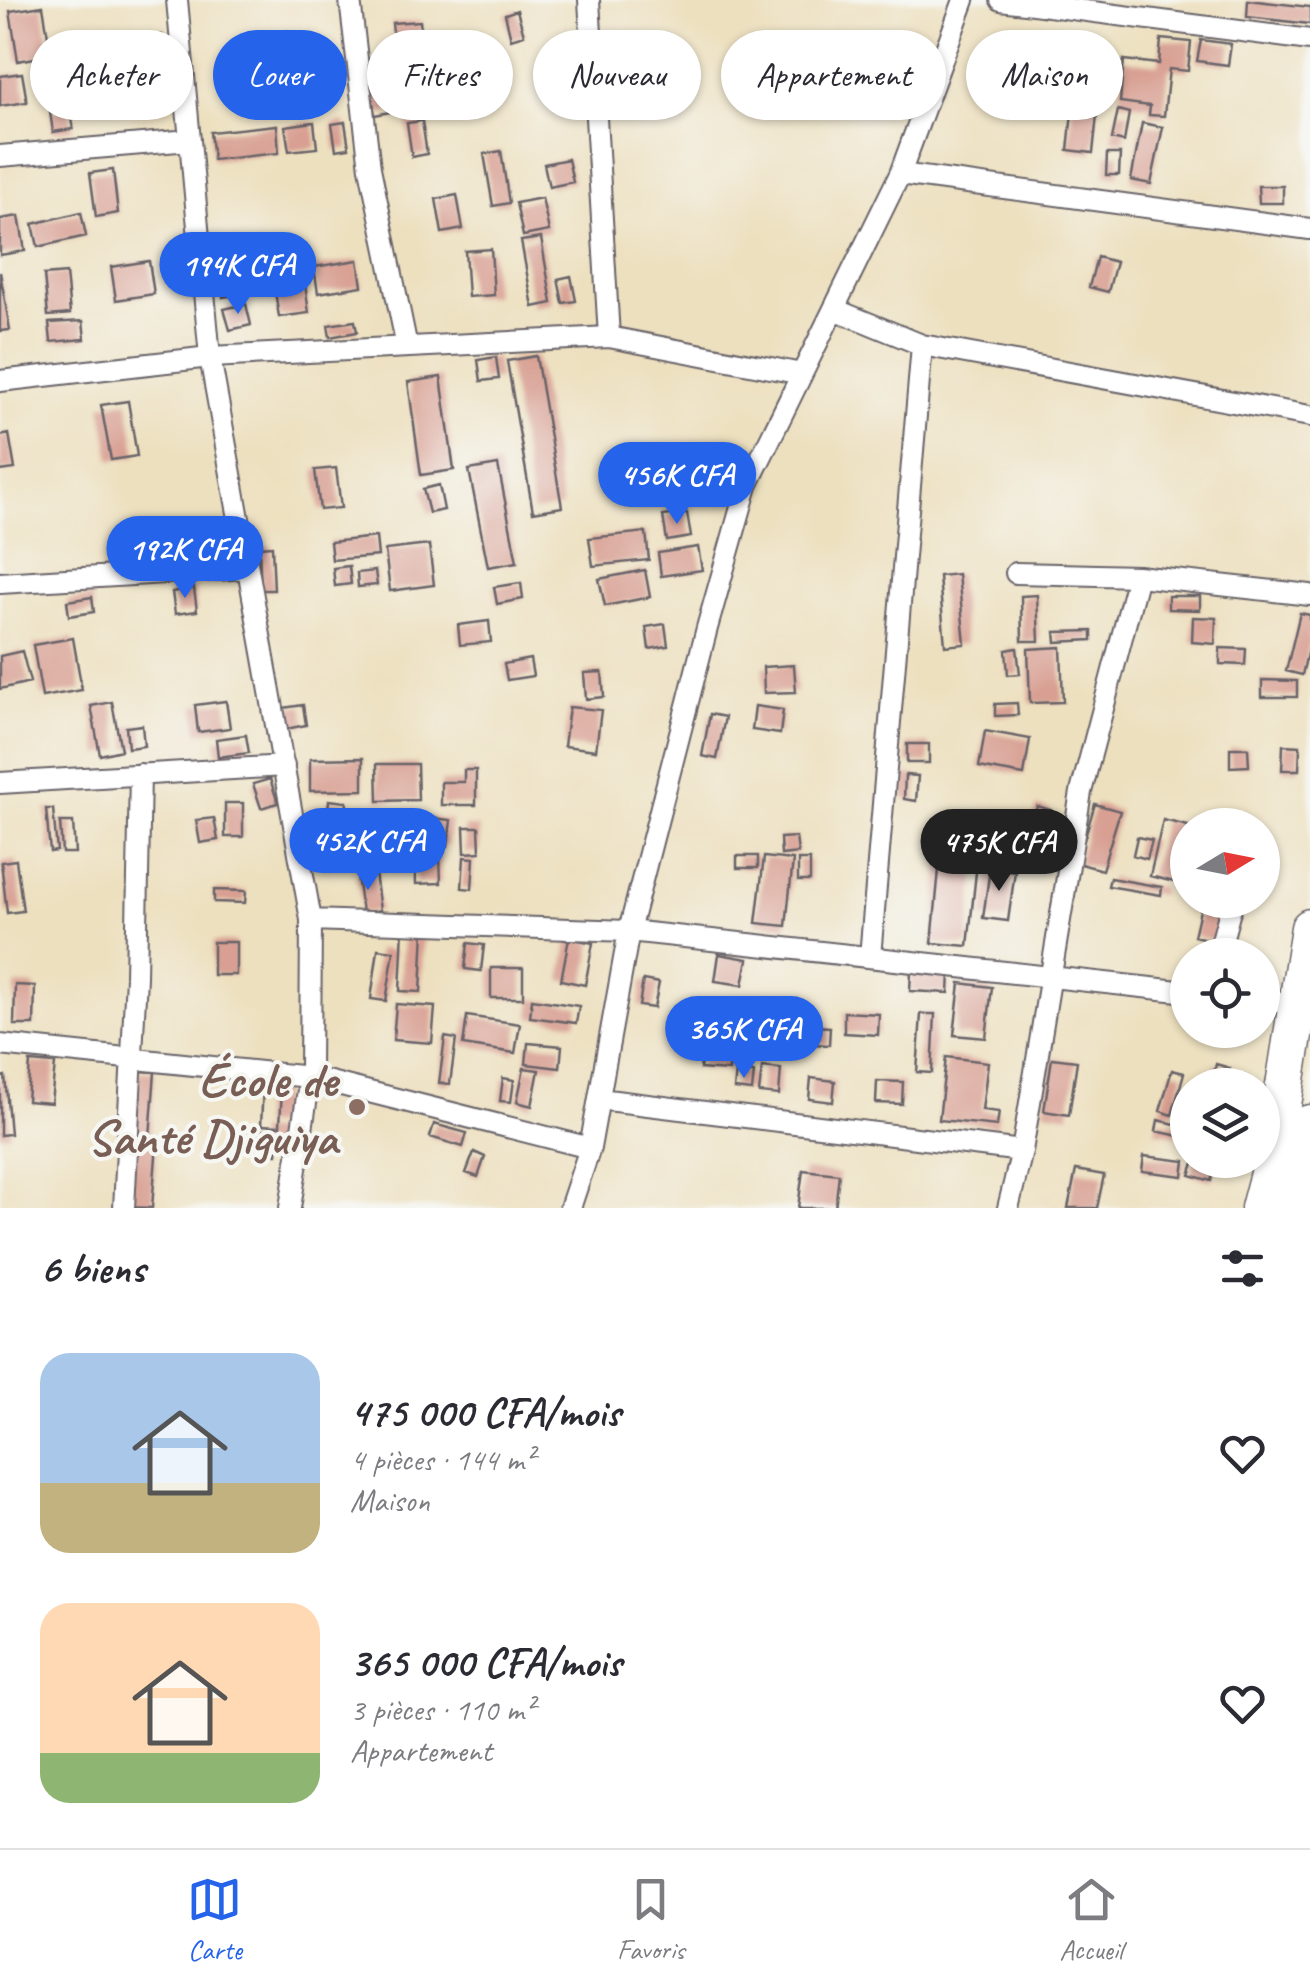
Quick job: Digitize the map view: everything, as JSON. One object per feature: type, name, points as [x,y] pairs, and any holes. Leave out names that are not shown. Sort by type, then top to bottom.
[{"type":"highway","points":[[1260,1208],[1274,1155],[1290,1003],[1310,928]]},
{"type":"highway","points":[[1294,1208],[1310,1124]]},
{"type":"street","points":[[177,0],[210,357],[311,920],[310,1077],[290,1208]]},
{"type":"street","points":[[350,0],[370,168],[407,347]]},
{"type":"street","points":[[589,0],[609,337]]},
{"type":"street","points":[[570,1208],[590,1148],[629,930],[747,486],[900,174],[964,0]]},
{"type":"street","points":[[1001,0],[1310,40]]},
{"type":"street","points":[[0,156],[190,140]]},
{"type":"street","points":[[900,174],[1310,229]]},
{"type":"street","points":[[834,310],[922,345],[1310,416]]},
{"type":"street","points":[[0,381],[210,357],[609,337],[802,374]]},
{"type":"street","points":[[870,957],[922,345]]},
{"type":"street","points":[[0,583],[248,568]]},
{"type":"street","points":[[1016,573],[1138,576],[1310,595]]},
{"type":"street","points":[[1008,1208],[1022,1151],[1081,792],[1138,576]]},
{"type":"street","points":[[0,783],[284,766]]},
{"type":"street","points":[[124,1208],[140,774]]},
{"type":"street","points":[[311,920],[629,930],[1170,990]]},
{"type":"street","points":[[0,1046],[310,1077],[590,1148]]},
{"type":"street","points":[[599,1099],[1022,1151]]},
{"type":"building","points":[[1248,0],[1310,7],[1310,24],[1247,17]]},
{"type":"building","points":[[43,6],[47,30],[30,30],[30,59],[18,61],[10,11]]},
{"type":"building","points":[[517,10],[524,35],[513,38],[505,14]]},
{"type":"building","points":[[420,21],[421,30],[393,30],[392,23]]},
{"type":"building","points":[[1161,39],[1191,42],[1188,71],[1169,69],[1164,116],[1149,115],[1150,106],[1123,102],[1124,60],[1159,64]]},
{"type":"building","points":[[1201,40],[1231,44],[1228,65],[1197,61]]},
{"type":"building","points":[[22,73],[27,102],[0,106],[0,76]]},
{"type":"building","points":[[1123,111],[1129,113],[1124,142],[1112,139],[1116,120],[1123,120]]},
{"type":"building","points":[[51,120],[71,120],[73,129],[53,132]]},
{"type":"building","points":[[1071,120],[1097,120],[1093,153],[1068,150]]},
{"type":"building","points":[[422,121],[427,154],[412,157],[407,123]]},
{"type":"building","points":[[314,122],[317,148],[289,151],[285,126]]},
{"type":"building","points":[[345,122],[349,148],[336,150],[332,124]]},
{"type":"building","points":[[1142,123],[1163,127],[1151,184],[1131,180]]},
{"type":"building","points":[[277,125],[279,153],[213,160],[210,132]]},
{"type":"building","points":[[501,151],[509,203],[493,206],[484,154]]},
{"type":"building","points":[[1107,154],[1120,154],[1119,175],[1106,175]]},
{"type":"building","points":[[568,159],[573,182],[549,187],[544,164]]},
{"type":"building","points":[[113,170],[118,213],[96,217],[90,173]]},
{"type":"building","points":[[1258,186],[1283,186],[1283,203],[1259,203]]},
{"type":"building","points":[[457,195],[463,229],[442,233],[436,199]]},
{"type":"building","points":[[542,198],[549,231],[523,236],[516,203]]},
{"type":"building","points":[[81,212],[86,236],[38,247],[33,224]]},
{"type":"building","points":[[19,216],[25,251],[0,255],[0,219]]},
{"type":"building","points":[[541,238],[552,303],[533,307],[521,241]]},
{"type":"building","points":[[491,249],[494,295],[468,297],[465,251]]},
{"type":"building","points":[[1097,257],[1116,262],[1108,292],[1089,287]]},
{"type":"building","points":[[358,260],[362,286],[318,293],[314,267]]},
{"type":"building","points":[[149,261],[154,294],[116,300],[111,267]]},
{"type":"building","points":[[302,262],[309,313],[279,317],[271,266]]},
{"type":"building","points":[[232,271],[235,295],[223,297],[220,272]]},
{"type":"building","points":[[0,272],[10,330],[0,331]]},
{"type":"building","points":[[66,273],[70,314],[48,316],[44,275]]},
{"type":"building","points":[[571,276],[576,301],[563,303],[558,279]]},
{"type":"building","points":[[246,304],[251,325],[230,330],[224,309]]},
{"type":"building","points":[[83,321],[85,339],[51,342],[49,323]]},
{"type":"building","points":[[355,321],[357,332],[330,337],[328,325]]},
{"type":"building","points":[[536,356],[562,507],[533,512],[507,361]]},
{"type":"building","points":[[496,357],[499,379],[481,381],[478,360]]},
{"type":"building","points":[[441,377],[454,470],[421,475],[408,382]]},
{"type":"building","points":[[128,401],[137,456],[111,460],[101,405]]},
{"type":"building","points":[[9,434],[15,469],[0,471],[0,436]]},
{"type":"building","points":[[498,465],[517,562],[488,567],[469,470]]},
{"type":"building","points":[[336,468],[341,508],[320,510],[315,470]]},
{"type":"building","points":[[439,485],[444,510],[429,513],[423,489]]},
{"type":"building","points":[[687,513],[691,537],[667,541],[663,516]]},
{"type":"building","points":[[646,532],[649,560],[593,566],[589,538]]},
{"type":"building","points":[[376,537],[378,556],[332,560],[330,542]]},
{"type":"building","points":[[429,545],[434,585],[390,591],[385,550]]},
{"type":"building","points":[[272,546],[274,590],[261,590],[259,547]]},
{"type":"building","points":[[698,547],[702,570],[661,576],[658,553]]},
{"type":"building","points":[[349,566],[351,584],[335,586],[333,568]]},
{"type":"building","points":[[645,570],[650,597],[605,606],[599,579]]},
{"type":"building","points":[[375,571],[377,585],[358,587],[357,573]]},
{"type":"building","points":[[958,574],[965,644],[945,646],[939,576]]},
{"type":"building","points":[[521,583],[523,599],[497,604],[494,587]]},
{"type":"building","points":[[194,588],[197,611],[175,614],[172,592]]},
{"type":"building","points":[[1037,595],[1039,641],[1022,641],[1021,596]]},
{"type":"building","points":[[1168,596],[1200,596],[1200,610],[1168,609]]},
{"type":"building","points":[[92,597],[94,612],[69,616],[67,601]]},
{"type":"building","points":[[1300,613],[1310,615],[1310,641],[1302,675],[1286,671]]},
{"type":"building","points":[[1193,617],[1216,618],[1215,644],[1192,642]]},
{"type":"building","points":[[489,621],[491,642],[460,645],[458,625]]},
{"type":"building","points":[[665,624],[668,646],[649,649],[646,627]]},
{"type":"building","points":[[1092,631],[1092,640],[1056,642],[1055,632]]},
{"type":"building","points":[[73,638],[82,690],[42,697],[33,645]]},
{"type":"building","points":[[1061,647],[1063,702],[1030,703],[1028,649]]},
{"type":"building","points":[[1017,648],[1020,674],[1008,675],[1006,650]]},
{"type":"building","points":[[1220,648],[1246,649],[1245,665],[1220,664]]},
{"type":"building","points":[[22,651],[30,682],[0,689],[0,656]]},
{"type":"building","points":[[530,659],[533,676],[507,680],[504,664]]},
{"type":"building","points":[[794,665],[796,692],[764,693],[763,667]]},
{"type":"building","points":[[602,672],[604,697],[586,699],[584,673]]},
{"type":"building","points":[[1262,680],[1297,681],[1297,697],[1262,697]]},
{"type":"building","points":[[226,701],[230,728],[198,732],[195,705]]},
{"type":"building","points":[[112,702],[121,750],[100,755],[91,706]]},
{"type":"building","points":[[1017,703],[1018,715],[995,716],[995,704]]},
{"type":"building","points":[[303,705],[306,725],[286,729],[283,708]]},
{"type":"building","points":[[755,706],[783,710],[780,734],[752,730]]},
{"type":"building","points":[[569,707],[601,710],[596,750],[564,746]]},
{"type":"building","points":[[710,714],[725,717],[717,759],[702,756]]},
{"type":"building","points":[[142,725],[144,746],[128,748],[126,727]]},
{"type":"building","points":[[985,731],[1030,739],[1024,775],[979,767]]},
{"type":"building","points":[[246,735],[249,753],[218,757],[216,739]]},
{"type":"building","points":[[907,744],[929,744],[929,763],[907,763]]},
{"type":"building","points":[[1283,745],[1300,746],[1299,770],[1282,770]]},
{"type":"building","points":[[1230,748],[1248,748],[1249,766],[1230,767]]},
{"type":"building","points":[[363,758],[363,790],[310,791],[310,759]]},
{"type":"building","points":[[377,764],[417,764],[418,800],[378,801]]},
{"type":"building","points":[[464,770],[476,770],[476,805],[441,805],[441,782],[464,782]]},
{"type":"building","points":[[905,775],[918,776],[916,801],[904,799]]},
{"type":"building","points":[[270,779],[278,803],[261,808],[253,784]]},
{"type":"building","points":[[329,800],[347,802],[343,851],[324,849]]},
{"type":"building","points":[[225,803],[243,803],[243,837],[225,837]]},
{"type":"building","points":[[1095,804],[1120,811],[1102,870],[1077,863]]},
{"type":"building","points":[[1037,806],[1051,810],[1043,840],[1028,836]]},
{"type":"building","points":[[46,809],[53,809],[57,851],[50,852]]},
{"type":"building","points":[[415,816],[451,820],[448,846],[433,845],[433,852],[411,851]]},
{"type":"building","points":[[214,818],[218,840],[200,843],[196,820]]},
{"type":"building","points":[[1163,820],[1170,822],[1170,881],[1150,876]]},
{"type":"building","points":[[60,822],[73,822],[75,853],[62,853]]},
{"type":"building","points":[[464,827],[479,827],[480,852],[465,853]]},
{"type":"building","points":[[796,837],[798,853],[781,855],[780,838]]},
{"type":"building","points":[[1137,837],[1152,840],[1147,859],[1133,855]]},
{"type":"building","points":[[440,856],[441,883],[416,884],[415,857]]},
{"type":"building","points":[[737,856],[758,856],[758,868],[737,868]]},
{"type":"building","points":[[464,857],[474,858],[472,889],[462,888]]},
{"type":"building","points":[[764,857],[793,860],[786,926],[756,923]]},
{"type":"building","points":[[940,859],[977,863],[968,946],[932,943]]},
{"type":"building","points":[[16,860],[23,911],[7,913],[1,862]]},
{"type":"building","points":[[798,860],[810,860],[810,881],[798,881]]},
{"type":"building","points":[[990,868],[1015,871],[1008,921],[983,918]]},
{"type":"building","points":[[375,873],[380,910],[362,913],[357,875]]},
{"type":"building","points":[[1110,878],[1162,887],[1161,895],[1108,886]]},
{"type":"building","points":[[214,890],[246,891],[245,903],[214,902]]},
{"type":"building","points":[[1198,918],[1229,918],[1224,938],[1194,936]]},
{"type":"building","points":[[403,928],[424,929],[421,992],[400,991]]},
{"type":"building","points":[[569,938],[593,943],[585,985],[561,980]]},
{"type":"building","points":[[213,942],[236,942],[236,975],[213,975]]},
{"type":"building","points":[[468,943],[484,945],[481,971],[465,969]]},
{"type":"building","points":[[378,949],[394,951],[386,1001],[371,999]]},
{"type":"building","points":[[719,954],[748,959],[743,985],[715,981]]},
{"type":"building","points":[[491,968],[523,968],[523,998],[491,998]]},
{"type":"building","points":[[911,971],[950,973],[949,993],[910,991]]},
{"type":"building","points":[[643,980],[659,983],[654,1008],[639,1006]]},
{"type":"building","points":[[960,983],[992,987],[986,1038],[954,1035]]},
{"type":"building","points":[[15,985],[35,986],[34,1025],[14,1025]]},
{"type":"building","points":[[532,999],[579,1006],[576,1023],[530,1017]]},
{"type":"building","points":[[396,1004],[435,1007],[432,1043],[393,1040]]},
{"type":"building","points":[[844,1012],[879,1014],[878,1035],[844,1033]]},
{"type":"building","points":[[921,1014],[935,1014],[932,1073],[917,1072]]},
{"type":"building","points":[[467,1016],[520,1024],[515,1053],[463,1045]]},
{"type":"building","points":[[813,1026],[830,1027],[829,1045],[812,1044]]},
{"type":"building","points":[[445,1037],[456,1039],[450,1084],[439,1083]]},
{"type":"building","points":[[528,1043],[562,1046],[560,1068],[526,1064]]},
{"type":"building","points":[[703,1045],[731,1047],[729,1071],[700,1069]]},
{"type":"building","points":[[946,1057],[988,1062],[982,1110],[999,1112],[997,1126],[939,1120]]},
{"type":"building","points":[[1052,1058],[1077,1061],[1069,1115],[1044,1111]]},
{"type":"building","points":[[30,1062],[55,1064],[51,1103],[27,1101]]},
{"type":"building","points":[[762,1067],[781,1069],[779,1095],[759,1093]]},
{"type":"building","points":[[524,1068],[539,1070],[532,1106],[517,1102]]},
{"type":"building","points":[[139,1071],[155,1072],[150,1137],[134,1135]]},
{"type":"building","points":[[736,1071],[754,1073],[752,1091],[734,1089]]},
{"type":"building","points":[[5,1076],[10,1134],[0,1135],[0,1077]]},
{"type":"building","points":[[1170,1077],[1170,1114],[1160,1111]]},
{"type":"building","points":[[503,1078],[514,1080],[511,1102],[500,1101]]},
{"type":"building","points":[[811,1078],[835,1081],[833,1102],[809,1099]]},
{"type":"building","points":[[877,1081],[903,1082],[902,1104],[876,1103]]},
{"type":"building","points":[[263,1086],[282,1087],[280,1126],[261,1125]]},
{"type":"building","points":[[1158,1120],[1170,1123],[1170,1134],[1156,1131]]},
{"type":"building","points":[[434,1124],[467,1133],[463,1147],[430,1137]]},
{"type":"building","points":[[258,1130],[279,1132],[277,1154],[257,1153]]},
{"type":"building","points":[[129,1141],[157,1143],[152,1208],[123,1207]]},
{"type":"building","points":[[474,1152],[485,1157],[478,1177],[466,1173]]},
{"type":"building","points":[[1144,1156],[1170,1159],[1170,1174],[1142,1171]]},
{"type":"building","points":[[803,1170],[839,1174],[835,1208],[798,1208]]},
{"type":"building","points":[[1076,1170],[1104,1175],[1097,1208],[1068,1208]]},
{"type":"place","name":"École de Santé Djiguiya","points":[[357,1107]]}]
